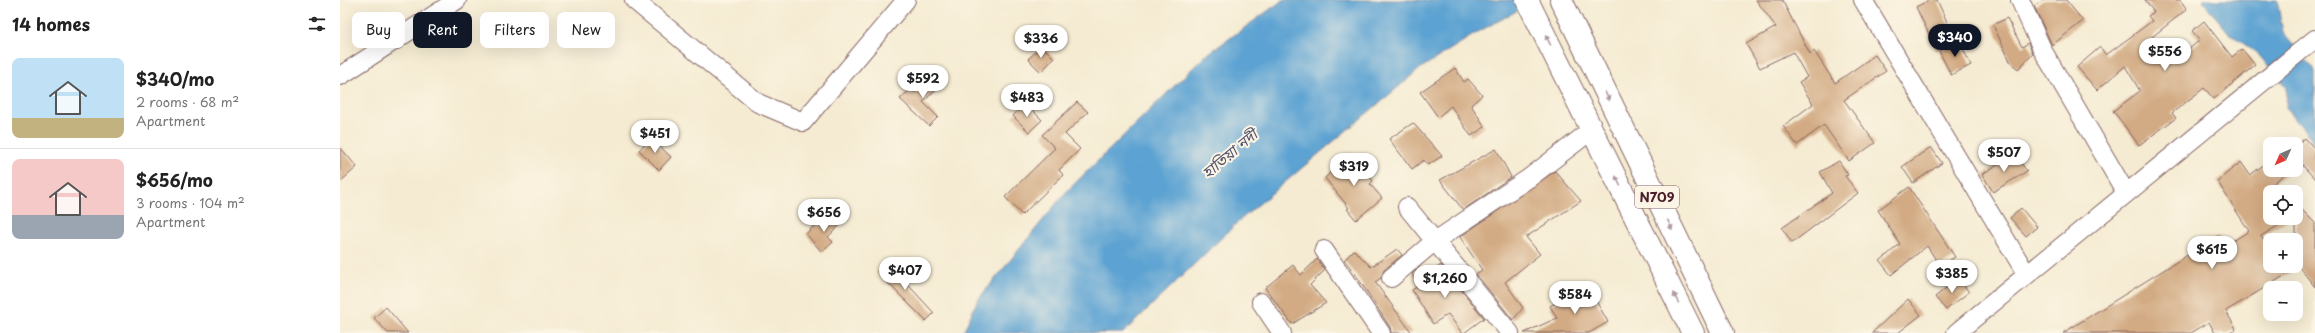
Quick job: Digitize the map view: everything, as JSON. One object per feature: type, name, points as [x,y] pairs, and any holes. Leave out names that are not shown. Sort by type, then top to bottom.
[{"type":"highway","name":"N709","points":[[1528,0],[1693,333]]},
{"type":"highway","name":"N709","points":[[1560,0],[1723,333]]},
{"type":"street","points":[[340,76],[457,0]]},
{"type":"street","points":[[634,0],[758,103],[803,122],[906,0]]},
{"type":"street","points":[[1863,0],[2027,275]]},
{"type":"street","points":[[2020,0],[2044,51],[2126,193]]},
{"type":"street","points":[[1956,333],[2126,193],[2311,44]]},
{"type":"street","points":[[1391,278],[1435,241],[1529,178],[1593,129]]},
{"type":"street","points":[[1407,207],[1510,333]]},
{"type":"street","points":[[1324,250],[1381,333]]},
{"type":"street","points":[[1261,302],[1282,333]]},
{"type":"water","name":"হাতিয়া নদী","points":[[1283,0],[1537,0],[1478,32],[1421,68],[1240,220],[1123,333],[963,333],[977,301],[1065,193],[1205,56]]},
{"type":"water","points":[[2202,0],[2277,0],[2283,32],[2315,71],[2315,143],[2286,108],[2287,88],[2258,54],[2229,33]]},
{"type":"building","points":[[1756,0],[1782,0],[1810,54],[1814,51],[1835,83],[1875,55],[1886,71],[1844,100],[1875,143],[1849,161],[1824,125],[1797,145],[1783,126],[1813,104],[1799,82],[1807,77],[1793,52],[1760,68],[1746,44],[1776,27]]},
{"type":"building","points":[[1929,0],[1937,0],[1953,35],[1937,51],[1916,7]]},
{"type":"building","points":[[2044,0],[2066,0],[2083,21],[2052,45],[2034,6]]},
{"type":"building","points":[[2145,0],[2180,0],[2187,9],[2152,37],[2172,63],[2200,40],[2192,31],[2204,21],[2232,57],[2242,49],[2255,65],[2214,99],[2204,88],[2172,113],[2176,118],[2139,145],[2113,111],[2140,91],[2125,66],[2097,90],[2077,67],[2100,47],[2106,55],[2152,21],[2148,16],[2154,12]]},
{"type":"building","points":[[2007,18],[2022,47],[2028,43],[2033,54],[2018,69],[2011,63],[1993,25]]},
{"type":"building","points":[[1957,42],[1960,48],[1962,47],[1971,65],[1951,75],[1939,51]]},
{"type":"building","points":[[1042,46],[1054,58],[1041,72],[1028,59]]},
{"type":"building","points":[[1455,68],[1464,82],[1468,79],[1482,95],[1471,105],[1485,127],[1471,136],[1451,106],[1438,117],[1420,92]]},
{"type":"building","points":[[936,72],[945,81],[923,102],[938,117],[929,126],[900,99],[911,89],[914,92]]},
{"type":"building","points":[[1077,102],[1088,112],[1065,134],[1080,149],[1059,170],[1063,175],[1022,215],[1005,197],[1055,148],[1042,135]]},
{"type":"building","points":[[1025,103],[1042,120],[1029,132],[1013,116]]},
{"type":"building","points":[[1413,123],[1442,156],[1428,165],[1424,160],[1412,169],[1389,139]]},
{"type":"building","points":[[651,138],[671,157],[659,170],[639,150]]},
{"type":"building","points":[[2305,138],[2315,149],[2315,179],[2303,166],[2303,140]]},
{"type":"building","points":[[340,147],[357,167],[340,182]]},
{"type":"building","points":[[1931,147],[1942,163],[1913,183],[1902,167]]},
{"type":"building","points":[[1496,149],[1511,177],[1463,210],[1440,180]]},
{"type":"building","points":[[1350,153],[1373,181],[1370,184],[1382,198],[1356,220],[1347,209],[1349,208],[1325,178]]},
{"type":"building","points":[[2015,155],[2027,171],[1993,192],[1982,174]]},
{"type":"building","points":[[1839,161],[1848,175],[1845,176],[1858,193],[1792,243],[1782,228],[1832,193],[1820,172]]},
{"type":"building","points":[[2241,162],[2250,175],[2263,165],[2263,177],[2281,177],[2271,185],[2263,185],[2263,225],[2279,225],[2266,233],[2263,233],[2261,236],[2263,239],[2263,273],[2289,273],[2276,281],[2263,281],[2263,289],[2226,311],[2236,329],[2228,333],[2215,333],[2209,322],[2191,333],[2063,333],[2218,236],[2225,246],[2249,231],[2217,181]]},
{"type":"building","points":[[1555,171],[1581,201],[1526,237],[1540,254],[1505,282],[1523,308],[1513,320],[1476,274],[1482,270],[1460,237]]},
{"type":"building","points":[[1909,187],[1955,257],[1940,266],[1927,246],[1891,275],[1880,261],[1900,244],[1878,210]]},
{"type":"building","points":[[2021,208],[2037,227],[2026,236],[2010,218]]},
{"type":"building","points":[[2303,211],[2315,223],[2315,287],[2303,272],[2303,233],[2296,233],[2296,225],[2303,225]]},
{"type":"building","points":[[832,214],[842,223],[828,237],[833,242],[822,252],[806,234],[816,224],[819,227]]},
{"type":"building","points":[[1397,249],[1402,255],[1384,270],[1381,278],[1375,282],[1412,333],[1391,333],[1390,327],[1354,272],[1344,260],[1354,250],[1371,267]]},
{"type":"building","points":[[1317,259],[1325,270],[1310,285],[1326,303],[1292,324],[1265,288],[1293,265],[1301,275]]},
{"type":"building","points":[[888,263],[934,313],[926,321],[877,272]]},
{"type":"building","points":[[1441,265],[1484,318],[1464,333],[1462,333],[1448,314],[1433,324],[1412,290],[1418,286],[1412,274],[1420,268],[1426,276]]},
{"type":"building","points":[[1958,278],[1969,292],[1946,310],[1935,297]]},
{"type":"building","points":[[1587,285],[1608,322],[1589,333],[1524,333],[1557,318],[1550,306]]},
{"type":"building","points":[[1908,299],[1921,315],[1898,333],[1872,333]]},
{"type":"building","points":[[386,307],[408,333],[388,333],[374,318]]}]
